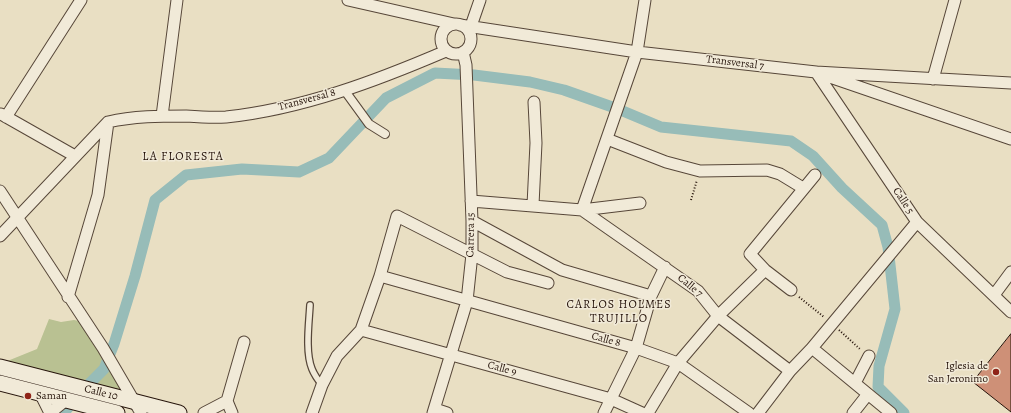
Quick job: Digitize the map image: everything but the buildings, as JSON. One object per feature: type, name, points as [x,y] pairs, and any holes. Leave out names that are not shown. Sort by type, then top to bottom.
[{"type":"main road","name":"Calle 10","points":[[0,367],[138,407],[179,413]]},
{"type":"main road","points":[[16,387],[20,372]]},
{"type":"main road","name":"Calle 10","points":[[0,383],[109,412]]},
{"type":"street","points":[[75,156],[3,115],[81,0]]},
{"type":"street","points":[[162,116],[177,0]]},
{"type":"street","name":"Transversal 7","points":[[348,0],[462,25],[638,52],[816,72],[1011,83]]},
{"type":"street","points":[[462,25],[470,36],[469,46],[463,52],[454,54],[446,51],[442,46],[441,35],[444,30],[462,25],[480,0]]},
{"type":"street","points":[[582,210],[638,52],[645,0]]},
{"type":"street","points":[[933,79],[955,0]]},
{"type":"street","name":"Transversal 8","points":[[108,122],[127,118],[162,116],[224,117],[262,112],[345,91],[446,51]]},
{"type":"street","name":"Carrera 15","points":[[434,411],[467,301],[472,254],[466,64],[463,52]]},
{"type":"street","points":[[816,72],[1011,139]]},
{"type":"street","name":"Calle 5","points":[[816,72],[916,222],[1011,312]]},
{"type":"street","points":[[345,91],[368,124],[385,134]]},
{"type":"street","points":[[532,205],[536,143],[534,102]]},
{"type":"street","points":[[0,235],[108,122]]},
{"type":"street","points":[[68,297],[98,195],[108,122]]},
{"type":"street","points":[[607,139],[666,162],[700,171],[767,170],[780,174],[803,188]]},
{"type":"street","points":[[791,290],[765,270],[750,254],[815,175]]},
{"type":"street","points":[[0,191],[68,297],[103,348],[138,407]]},
{"type":"street","points":[[471,201],[582,210],[640,202]]},
{"type":"street","name":"Calle 7","points":[[582,210],[698,290],[718,316],[790,371]]},
{"type":"street","points":[[312,413],[322,385],[337,356],[361,330],[380,276],[397,216],[507,272],[548,283]]},
{"type":"street","points":[[472,221],[562,270],[651,296]]},
{"type":"street","points":[[758,413],[790,371],[812,348],[916,222]]},
{"type":"street","points":[[604,413],[636,348],[651,296],[665,267]]},
{"type":"street","points":[[648,413],[678,363],[718,316],[765,270]]},
{"type":"street","points":[[994,296],[1011,272]]},
{"type":"street","name":"Calle 8","points":[[380,276],[636,348],[678,363],[749,413]]},
{"type":"street","name":"Calle 9","points":[[361,330],[611,399],[642,413]]},
{"type":"street","points":[[232,413],[227,401],[244,342]]},
{"type":"street","points":[[812,348],[891,413]]},
{"type":"street","points":[[855,383],[869,356]]},
{"type":"street","points":[[853,413],[868,394]]},
{"type":"street","points":[[204,413],[227,401]]},
{"type":"street","points":[[434,411],[447,413]]},
{"type":"lane","points":[[310,305],[308,333],[310,360],[312,368],[322,385]]},
{"type":"path","points":[[690,200],[700,171]]},
{"type":"path","points":[[791,290],[869,356]]},
{"type":"green space","points":[[49,319],[61,322],[74,320],[79,321],[99,347],[129,397],[0,364],[37,349]]},
{"type":"waterway","points":[[89,384],[104,369],[114,344],[135,276],[155,200],[186,175],[242,169],[299,172],[329,158],[386,98],[435,73],[474,75],[530,82],[564,90],[618,109],[661,127],[791,141],[813,156],[842,188],[882,225],[888,247],[895,309],[879,366],[878,387],[904,413]]},
{"type":"waterway","points":[[64,413],[71,404]]},
{"type":"place","name":"Iglesia de San Jeronimo","points":[[996,372]]},
{"type":"place","name":"Saman","points":[[28,396]]},
{"type":"district","name":"LA FLORESTA","points":[[183,157]]},
{"type":"district","name":"CARLOS HOLMES TRUJILLO","points":[[619,312]]}]
